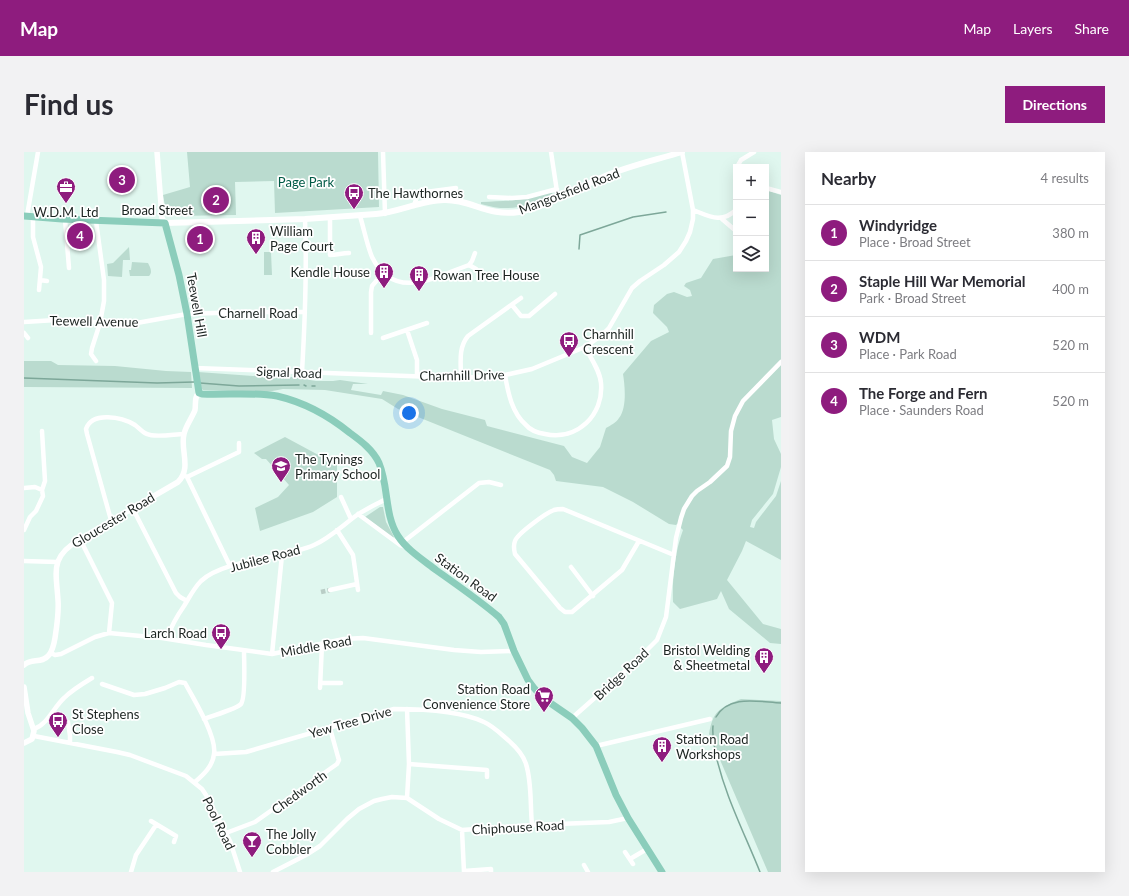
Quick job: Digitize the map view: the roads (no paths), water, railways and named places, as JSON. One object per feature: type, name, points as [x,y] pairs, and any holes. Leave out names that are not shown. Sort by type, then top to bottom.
[{"type":"main road","name":"Mangotsfield Road","points":[[385,214],[444,200],[456,200],[489,211],[510,213],[521,211],[558,198],[604,177],[682,152]]},
{"type":"main road","name":"Broad Street","points":[[28,216],[96,221],[165,223],[330,218],[385,214]]},
{"type":"main road","name":"Teewell Hill","points":[[165,223],[180,276],[199,390]]},
{"type":"main road","name":"Station Road","points":[[199,390],[202,394],[277,396],[296,402],[325,416],[343,427],[370,450],[378,462],[384,481],[386,499],[393,526],[403,542],[416,556],[499,617],[504,624],[514,651],[528,680],[534,688],[543,698],[572,718],[596,746],[616,795],[628,818],[662,872]]},
{"type":"street","points":[[38,152],[28,216],[40,267],[39,290]]},
{"type":"street","points":[[157,152],[162,218],[165,223]]},
{"type":"street","points":[[383,152],[385,214]]},
{"type":"street","points":[[551,152],[558,198]]},
{"type":"street","name":"Charnhill Drive","points":[[382,375],[461,378],[505,376],[532,369],[586,347],[594,342],[609,328],[632,288],[679,252],[686,241],[693,220],[693,210],[682,152]]},
{"type":"street","points":[[738,164],[740,160],[754,152]]},
{"type":"street","points":[[414,206],[418,193],[456,188]]},
{"type":"street","name":"Mangotsfield Road","points":[[489,197],[527,197],[557,189]]},
{"type":"street","points":[[769,189],[781,192]]},
{"type":"street","points":[[693,210],[707,216],[722,219],[733,228]]},
{"type":"street","points":[[722,219],[733,213]]},
{"type":"street","points":[[360,216],[372,257],[389,279],[398,282],[416,284],[469,265],[475,253]]},
{"type":"street","points":[[330,218],[330,255],[350,253]]},
{"type":"street","points":[[64,219],[69,268]]},
{"type":"street","points":[[302,372],[307,257],[305,219]]},
{"type":"street","points":[[96,221],[104,280],[104,301],[100,323],[91,354],[96,361]]},
{"type":"street","points":[[469,265],[476,269]]},
{"type":"street","points":[[371,333],[370,292],[372,286],[383,273]]},
{"type":"street","points":[[40,280],[47,281]]},
{"type":"street","points":[[512,305],[521,316],[529,316],[555,294]]},
{"type":"street","points":[[461,378],[461,350],[463,343],[468,336],[521,298]]},
{"type":"street","name":"Charnell Road","points":[[187,314],[305,312]]},
{"type":"street","name":"Teewell Avenue","points":[[24,322],[56,320],[131,324],[187,314]]},
{"type":"street","points":[[364,322],[371,322]]},
{"type":"street","points":[[383,338],[427,323]]},
{"type":"street","points":[[407,330],[417,360],[417,376]]},
{"type":"street","points":[[24,333],[28,338]]},
{"type":"street","points":[[505,376],[512,404],[518,416],[527,426],[540,433],[550,435],[570,433],[591,420],[596,412],[602,394],[598,372],[586,347]]},
{"type":"street","name":"Bridge Road","points":[[572,718],[632,665],[657,640],[666,617],[674,555],[684,509],[697,491],[710,482],[727,466],[732,444],[731,431],[735,416],[743,400],[781,362]]},
{"type":"street","name":"Signal Road","points":[[195,370],[382,375]]},
{"type":"street","points":[[199,390],[196,396],[194,411],[184,434],[185,476],[230,566]]},
{"type":"street","points":[[111,520],[86,434],[86,429],[90,422],[95,419],[114,418],[127,421],[148,435],[184,434]]},
{"type":"street","points":[[24,530],[30,517],[36,511],[42,500],[42,490],[45,482],[42,431]]},
{"type":"street","points":[[185,476],[239,452],[239,443]]},
{"type":"street","name":"Gloucester Road","points":[[57,562],[66,549],[80,538],[178,482],[185,476]]},
{"type":"street","points":[[403,542],[479,483],[489,482],[501,485]]},
{"type":"street","points":[[24,488],[35,487],[42,490]]},
{"type":"street","points":[[342,497],[351,519]]},
{"type":"street","name":"Jubilee Road","points":[[167,638],[171,627],[187,601],[197,585],[204,578],[230,566],[282,555],[314,544],[337,530],[358,514],[386,499]]},
{"type":"street","points":[[132,508],[176,593],[187,601]]},
{"type":"street","points":[[639,541],[622,570],[593,596],[572,612],[565,612],[560,608],[515,554],[514,547],[515,540],[519,535],[549,512],[563,509],[674,555]]},
{"type":"street","points":[[358,514],[400,545],[408,548]]},
{"type":"street","points":[[330,590],[358,587],[353,555],[337,530]]},
{"type":"street","points":[[51,653],[55,655],[61,654],[95,637],[109,634],[112,603],[80,538]]},
{"type":"street","points":[[272,654],[282,555]]},
{"type":"street","points":[[24,561],[57,562],[56,576],[58,602],[58,625],[51,653],[42,660],[29,662],[24,665]]},
{"type":"street","points":[[571,567],[593,596]]},
{"type":"street","name":"Middle Road","points":[[109,634],[167,638],[244,651],[272,654],[344,639],[363,638],[454,650],[481,652],[514,651]]},
{"type":"street","points":[[322,644],[320,686],[341,683]]},
{"type":"street","points":[[204,719],[237,707],[242,702],[244,694],[244,651]]},
{"type":"street","points":[[34,729],[42,725],[64,698],[80,685],[92,678]]},
{"type":"street","points":[[102,684],[134,695],[139,695],[165,688],[182,681],[185,683],[212,737],[214,754],[208,769],[195,782]]},
{"type":"street","points":[[24,687],[28,713],[34,729],[34,736],[31,740],[24,743]]},
{"type":"street","name":"Yew Tree Drive","points":[[214,754],[246,752],[394,709],[465,715],[485,722],[493,727],[518,750],[526,763],[530,781],[532,825]]},
{"type":"street","points":[[273,872],[320,846],[347,819],[368,804],[382,798],[407,798],[409,764],[407,709]]},
{"type":"street","points":[[596,746],[710,719]]},
{"type":"street","points":[[68,722],[70,743]]},
{"type":"street","name":"Chedworth","points":[[226,833],[255,822],[337,764],[339,760],[330,728]]},
{"type":"street","name":"Pool Road","points":[[34,736],[124,753],[186,776],[195,782],[206,795],[230,841],[240,872]]},
{"type":"street","points":[[409,764],[487,770],[487,777]]},
{"type":"street","name":"Chiphouse Road","points":[[407,798],[439,819],[462,830],[609,822],[628,818]]},
{"type":"street","points":[[151,821],[176,836],[174,842]]},
{"type":"street","points":[[131,872],[136,855],[156,825]]},
{"type":"street","points":[[462,830],[464,871],[491,869],[491,872]]},
{"type":"street","points":[[630,859],[647,848]]},
{"type":"street","points":[[625,852],[633,864]]},
{"type":"street","points":[[581,872],[586,869]]},
{"type":"waterway","points":[[579,249],[580,235],[633,217],[666,212]]},
{"type":"waterway","points":[[24,378],[157,383],[194,382]]},
{"type":"waterway","points":[[200,383],[239,386],[299,385]]},
{"type":"waterway","points":[[716,717],[722,710],[736,702],[754,701],[781,703]]},
{"type":"waterway","points":[[713,726],[715,751],[719,767],[735,813],[760,872]]},
{"type":"tunnel","points":[[321,592],[330,590]]},
{"type":"place","name":"WDM","points":[[122,180]]},
{"type":"place","name":"Staple Hill War Memorial","points":[[216,200]]},
{"type":"place","name":"W.D.M. Ltd","points":[[66,204]]},
{"type":"place","name":"The Hawthornes","points":[[354,210]]},
{"type":"place","name":"The Forge and Fern","points":[[80,236]]},
{"type":"place","name":"Windyridge","points":[[200,239]]},
{"type":"place","name":"William Page Court","points":[[256,255]]},
{"type":"place","name":"Kendle House","points":[[384,289]]},
{"type":"place","name":"Rowan Tree House","points":[[419,292]]},
{"type":"place","name":"Charnhill Crescent","points":[[569,358]]},
{"type":"place","name":"The Tynings Primary School","points":[[281,483]]},
{"type":"place","name":"Larch Road","points":[[221,650]]},
{"type":"place","name":"Bristol Welding & Sheetmetal","points":[[764,674]]},
{"type":"place","name":"Station Road Convenience Store","points":[[544,713]]},
{"type":"place","name":"St Stephens Close","points":[[58,738]]},
{"type":"place","name":"Station Road Workshops","points":[[662,763]]},
{"type":"place","name":"The Jolly Cobbler","points":[[252,858]]},
{"type":"park label","name":"Page Park","points":[[306,182]]}]
